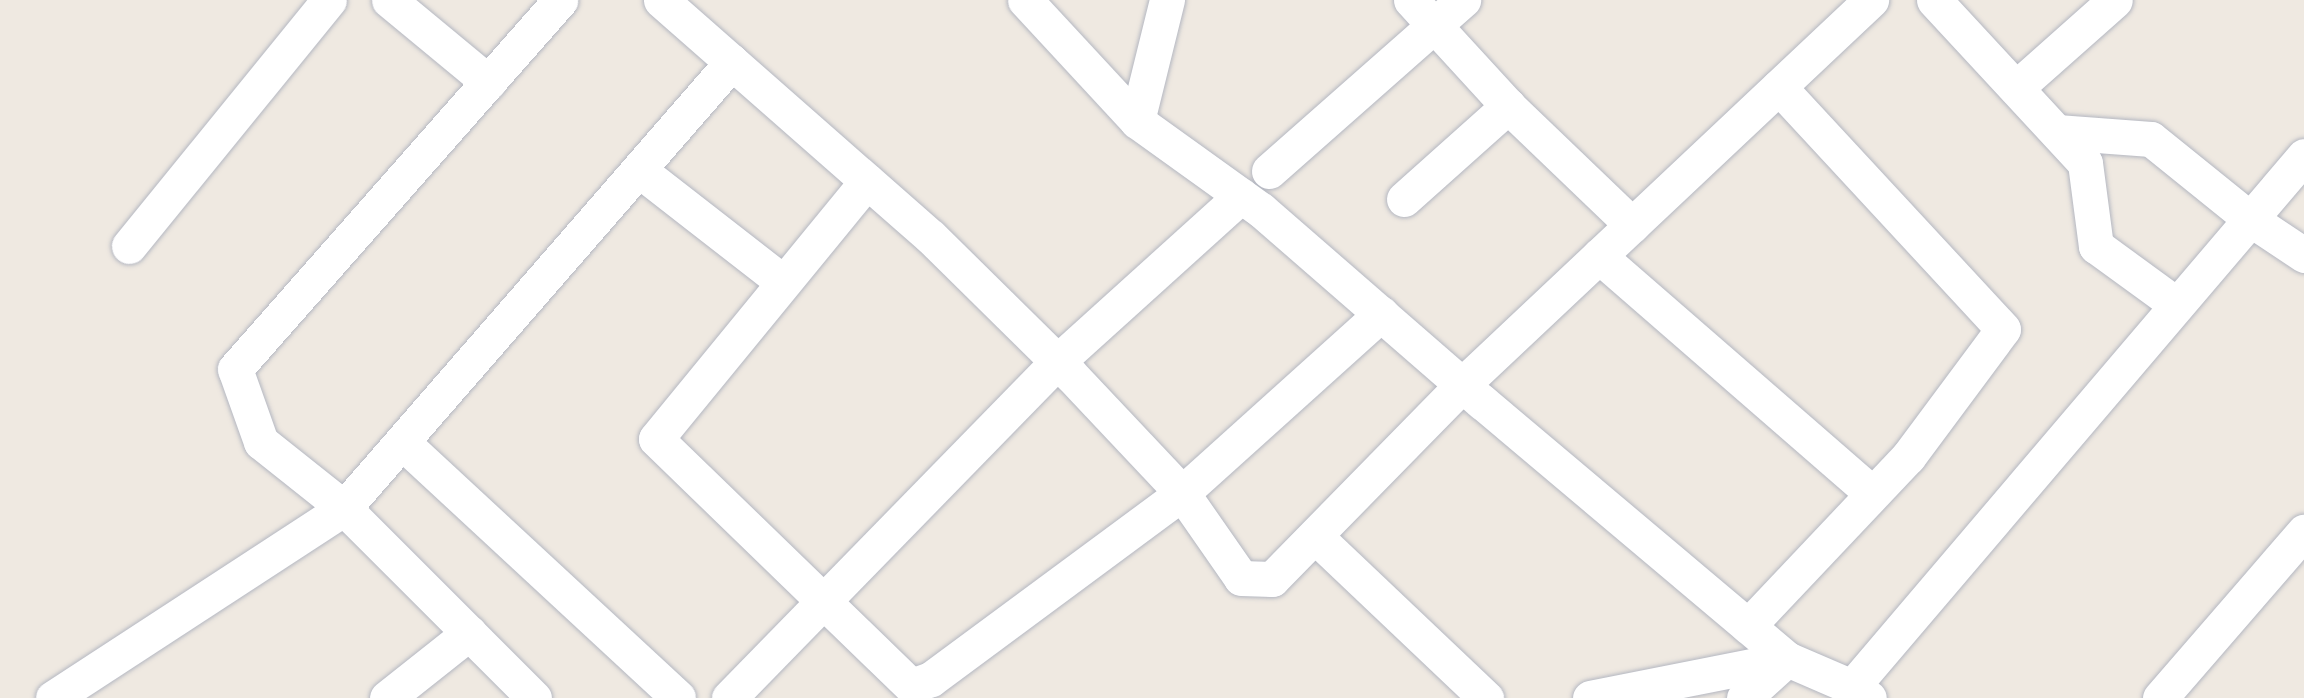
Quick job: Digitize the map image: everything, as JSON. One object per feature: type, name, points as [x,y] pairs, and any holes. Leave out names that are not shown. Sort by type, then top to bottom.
[{"type":"street","points":[[129,246],[330,0]]},
{"type":"street","points":[[389,0],[488,82]]},
{"type":"street","points":[[534,698],[344,508],[261,442],[235,369],[560,0]]},
{"type":"street","points":[[661,0],[931,237],[1057,362],[1182,493],[1241,578],[1272,579],[1462,385],[1871,0]]},
{"type":"street","points":[[1025,0],[1137,121],[1241,195],[1787,659],[1860,692],[2304,156]]},
{"type":"street","points":[[1137,121],[1167,0]]},
{"type":"street","points":[[1411,0],[1508,106],[1632,225]]},
{"type":"street","points":[[1269,171],[1463,0]]},
{"type":"street","points":[[1934,0],[2085,163],[2096,246],[2178,305]]},
{"type":"street","points":[[2016,88],[2115,0]]},
{"type":"street","points":[[53,698],[344,508],[732,62]]},
{"type":"street","points":[[1748,626],[1908,457],[2003,329],[1779,87]]},
{"type":"street","points":[[1404,199],[1508,106]]},
{"type":"street","points":[[2057,132],[2151,139],[2250,219],[2304,255]]},
{"type":"street","points":[[639,170],[783,282]]},
{"type":"street","points":[[867,181],[656,439],[911,686],[931,679],[1182,493],[1381,314]]},
{"type":"street","points":[[729,698],[1057,362],[1241,195]]},
{"type":"street","points":[[1599,256],[1872,493]]},
{"type":"street","points":[[402,442],[678,698]]},
{"type":"street","points":[[2160,698],[2304,532]]},
{"type":"street","points":[[1315,536],[1486,698]]},
{"type":"street","points":[[387,698],[469,633]]},
{"type":"street","points":[[1590,698],[1787,659]]},
{"type":"street","points":[[1744,698],[1787,659]]}]
